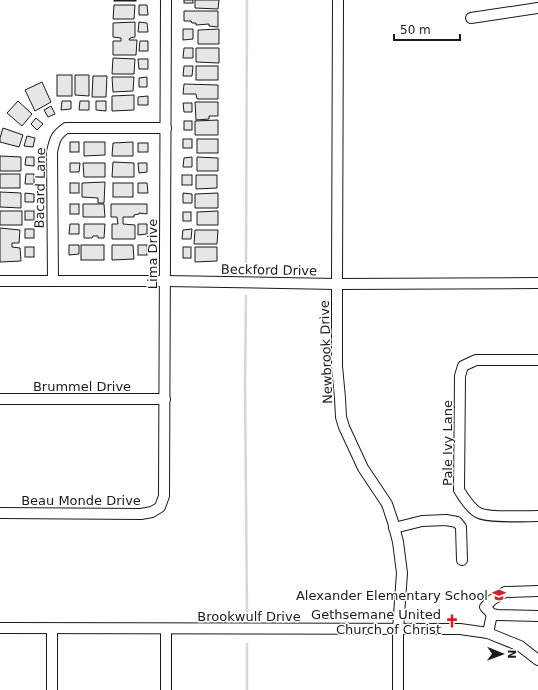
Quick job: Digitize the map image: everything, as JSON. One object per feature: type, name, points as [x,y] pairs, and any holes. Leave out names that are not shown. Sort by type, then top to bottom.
[{"type":"street","name":"Lima Drive","points":[[160,507],[164,496],[166,0]]},
{"type":"street","name":"Newbrook Drive","points":[[338,0],[337,284],[338,366],[342,417],[344,427],[363,468],[386,504],[400,553],[402,573],[398,629],[398,690]]},
{"type":"street","points":[[471,18],[538,8]]},
{"type":"street","name":"Bacard Lane","points":[[53,281],[52,152],[54,141],[58,134],[66,128],[166,128]]},
{"type":"street","name":"Beckford Drive","points":[[0,281],[165,280],[337,284],[538,283]]},
{"type":"street","name":"Pale Ivy Lane","points":[[538,360],[476,360],[463,366],[460,376],[459,490],[467,502],[479,514],[492,516],[538,516]]},
{"type":"street","name":"Brummel Drive","points":[[0,399],[165,399]]},
{"type":"street","name":"Beau Monde Drive","points":[[0,512],[141,514],[152,512],[160,507]]},
{"type":"street","points":[[394,528],[422,521],[446,520],[457,522],[461,527],[462,560]]},
{"type":"street","points":[[538,591],[505,592],[492,600],[485,607],[492,614],[497,615],[538,616]]},
{"type":"street","points":[[488,633],[492,614]]},
{"type":"street","name":"Brookwulf Drive","points":[[0,628],[460,629],[488,633],[520,646],[538,660]]},
{"type":"street","points":[[52,628],[52,690]]},
{"type":"street","points":[[166,629],[166,690]]},
{"type":"building","points":[[136,0],[136,1],[114,1]]},
{"type":"building","points":[[184,0],[193,0],[193,3],[184,3]]},
{"type":"building","points":[[195,0],[219,0],[218,9],[195,8]]},
{"type":"building","points":[[114,5],[135,5],[134,19],[113,19]]},
{"type":"building","points":[[139,5],[147,5],[148,15],[139,15]]},
{"type":"building","points":[[184,11],[218,11],[218,27],[209,26],[209,24],[196,25],[196,23],[192,23],[191,21],[184,21]]},
{"type":"building","points":[[135,22],[135,37],[130,38],[129,40],[137,40],[136,55],[113,55],[113,41],[121,41],[121,38],[113,37],[113,23]]},
{"type":"building","points":[[139,22],[147,23],[148,32],[138,32]]},
{"type":"building","points":[[183,29],[193,29],[193,39],[183,40]]},
{"type":"building","points":[[219,29],[219,44],[198,44],[198,30]]},
{"type":"building","points":[[140,41],[148,41],[148,51],[139,51]]},
{"type":"building","points":[[184,48],[193,48],[193,58],[183,58]]},
{"type":"building","points":[[196,48],[219,48],[219,63],[196,62]]},
{"type":"building","points":[[113,58],[135,59],[134,74],[112,74]]},
{"type":"building","points":[[138,59],[148,59],[148,69],[139,69]]},
{"type":"building","points":[[184,66],[193,66],[192,76],[183,76]]},
{"type":"building","points":[[196,66],[218,66],[218,80],[196,80]]},
{"type":"building","points":[[57,75],[72,75],[72,96],[57,96]]},
{"type":"building","points":[[75,75],[89,75],[89,96],[75,95]]},
{"type":"building","points":[[93,76],[107,76],[106,97],[92,97]]},
{"type":"building","points":[[112,77],[134,77],[133,91],[113,92]]},
{"type":"building","points":[[147,77],[147,87],[139,87],[139,78]]},
{"type":"building","points":[[42,82],[51,102],[35,111],[25,90]]},
{"type":"building","points":[[184,84],[218,85],[218,99],[197,99],[196,94],[183,94]]},
{"type":"building","points":[[134,95],[134,110],[112,111],[112,96]]},
{"type":"building","points":[[148,96],[148,105],[138,105],[138,97]]},
{"type":"building","points":[[18,101],[32,114],[22,126],[7,113]]},
{"type":"building","points":[[62,101],[71,101],[71,109],[61,110]]},
{"type":"building","points":[[80,101],[89,101],[89,110],[79,110]]},
{"type":"building","points":[[96,101],[106,101],[106,111],[96,110]]},
{"type":"building","points":[[195,102],[218,102],[218,116],[209,116],[209,119],[196,120]]},
{"type":"building","points":[[183,103],[192,103],[192,112],[184,112]]},
{"type":"building","points":[[51,106],[55,114],[48,117],[44,110]]},
{"type":"building","points":[[36,118],[43,124],[37,130],[31,124]]},
{"type":"building","points":[[218,120],[218,135],[195,135],[195,121]]},
{"type":"building","points":[[184,121],[192,121],[192,130],[184,130]]},
{"type":"building","points":[[3,128],[23,135],[19,147],[0,142]]},
{"type":"building","points":[[27,136],[35,138],[33,147],[24,146]]},
{"type":"building","points":[[183,139],[192,139],[192,148],[183,148]]},
{"type":"building","points":[[197,139],[218,139],[218,153],[197,153]]},
{"type":"building","points":[[70,142],[79,142],[79,152],[70,152]]},
{"type":"building","points":[[84,142],[105,142],[105,155],[84,156]]},
{"type":"building","points":[[133,142],[133,156],[112,156],[113,143]]},
{"type":"building","points":[[138,143],[148,143],[148,152],[138,152]]},
{"type":"building","points":[[0,156],[21,157],[21,171],[0,171]]},
{"type":"building","points":[[26,157],[34,157],[34,166],[25,165]]},
{"type":"building","points":[[192,157],[192,167],[183,167],[184,158]]},
{"type":"building","points":[[197,157],[218,158],[218,171],[197,171]]},
{"type":"building","points":[[113,162],[134,163],[134,177],[112,177]]},
{"type":"building","points":[[70,163],[80,163],[79,172],[70,172]]},
{"type":"building","points":[[83,163],[105,163],[105,177],[84,177]]},
{"type":"building","points":[[138,163],[147,163],[147,172],[139,173]]},
{"type":"building","points":[[0,174],[20,174],[20,188],[0,188]]},
{"type":"building","points":[[26,174],[34,174],[34,184],[25,184]]},
{"type":"building","points":[[182,175],[192,175],[192,185],[182,185]]},
{"type":"building","points":[[196,175],[217,175],[217,188],[196,189]]},
{"type":"building","points":[[105,182],[104,203],[98,203],[98,198],[82,197],[82,183]]},
{"type":"building","points":[[70,183],[79,183],[79,193],[70,193]]},
{"type":"building","points":[[113,183],[133,183],[133,197],[113,197]]},
{"type":"building","points":[[138,183],[147,183],[148,193],[138,193]]},
{"type":"building","points":[[0,192],[21,193],[21,208],[0,207]]},
{"type":"building","points":[[25,193],[34,194],[34,202],[25,202]]},
{"type":"building","points":[[183,193],[192,194],[192,203],[183,203]]},
{"type":"building","points":[[218,193],[218,208],[195,208],[195,194]]},
{"type":"building","points":[[70,204],[79,204],[79,214],[70,214]]},
{"type":"building","points":[[83,204],[104,204],[105,217],[83,217]]},
{"type":"building","points":[[111,204],[147,204],[147,214],[139,213],[134,215],[134,217],[123,217],[123,224],[135,225],[135,239],[112,239],[112,224],[118,224],[117,217],[111,217]]},
{"type":"building","points":[[0,211],[22,211],[22,225],[0,225]]},
{"type":"building","points":[[25,211],[34,211],[34,220],[25,220]]},
{"type":"building","points":[[218,211],[218,225],[197,225],[197,212]]},
{"type":"building","points":[[183,212],[191,212],[191,221],[183,221]]},
{"type":"building","points":[[70,224],[79,224],[79,234],[69,234]]},
{"type":"building","points":[[84,224],[105,224],[104,238],[93,236],[92,238],[84,238]]},
{"type":"building","points":[[138,224],[147,224],[147,234],[138,235]]},
{"type":"building","points":[[0,228],[20,230],[19,243],[12,243],[12,247],[20,248],[21,261],[0,262]]},
{"type":"building","points":[[25,229],[34,229],[34,238],[25,238]]},
{"type":"building","points":[[192,229],[191,239],[182,239],[183,230]]},
{"type":"building","points":[[195,230],[218,230],[217,244],[194,244]]},
{"type":"building","points":[[69,245],[79,245],[79,254],[69,255]]},
{"type":"building","points":[[81,245],[104,245],[104,260],[81,260]]},
{"type":"building","points":[[112,245],[133,245],[134,259],[112,260]]},
{"type":"building","points":[[138,245],[147,245],[147,255],[138,255]]},
{"type":"building","points":[[25,247],[34,247],[34,257],[25,257]]},
{"type":"building","points":[[183,247],[191,247],[191,258],[183,258]]},
{"type":"building","points":[[195,247],[217,247],[217,261],[195,262]]},
{"type":"waterway","points":[[246,271],[247,0]]},
{"type":"waterway","points":[[246,296],[245,383],[247,615]]},
{"type":"waterway","points":[[247,644],[247,690]]},
{"type":"place","name":"Alexander Elementary School","points":[[499,595]]},
{"type":"place","name":"Gethsemane United Church of Christ","points":[[452,621]]}]
